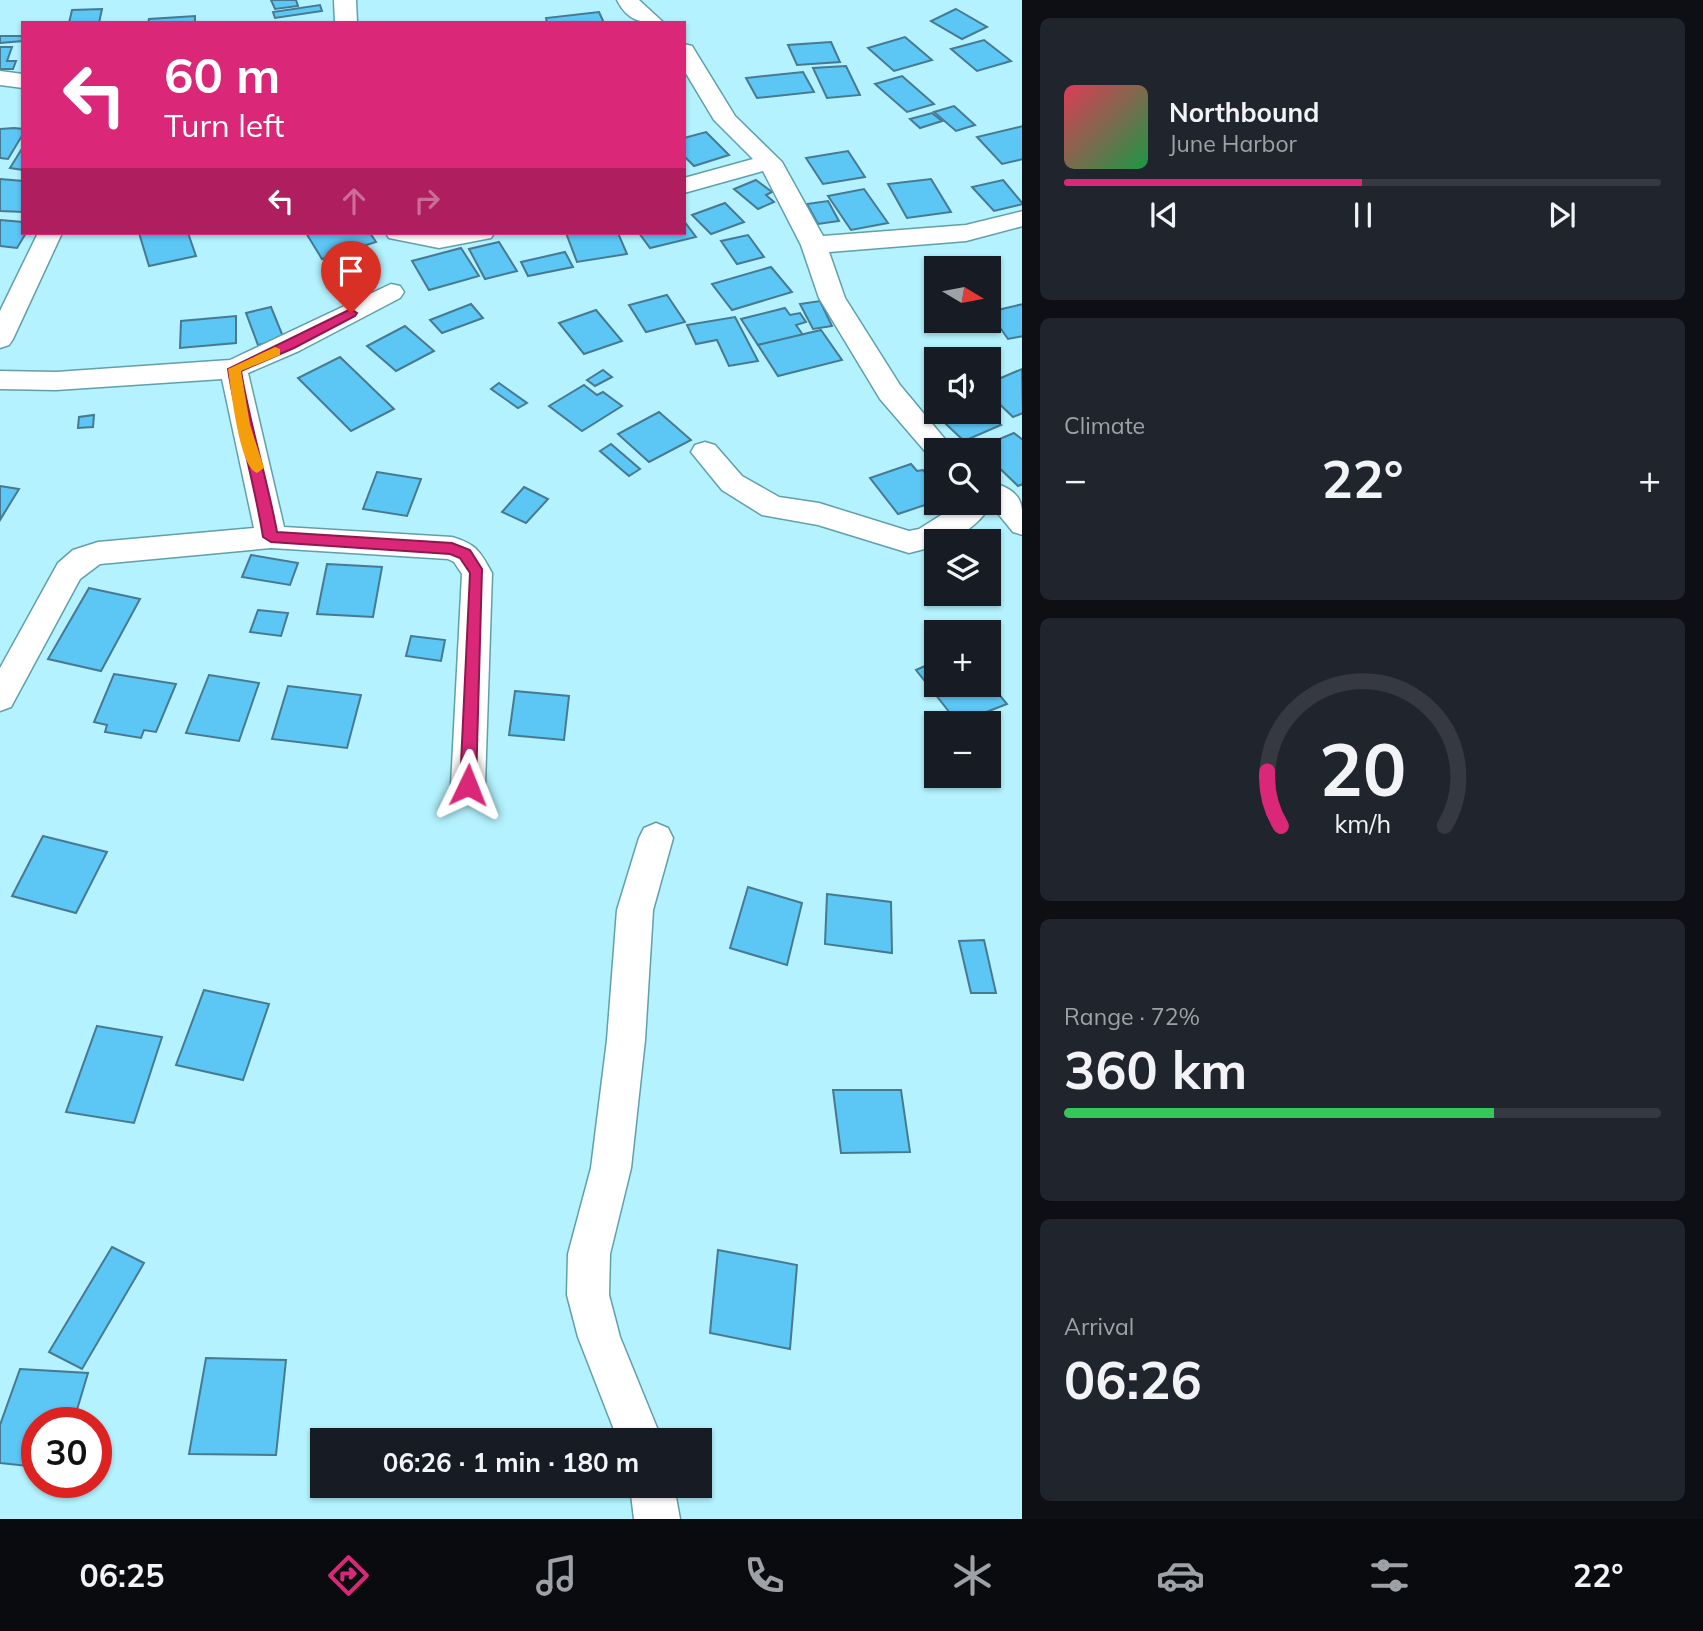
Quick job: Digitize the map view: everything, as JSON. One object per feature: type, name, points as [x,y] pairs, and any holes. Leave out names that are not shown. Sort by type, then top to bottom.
[{"type":"street","points":[[345,0],[346,21]]},
{"type":"street","points":[[628,0],[632,8],[650,21]]},
{"type":"street","points":[[686,54],[726,120],[770,162],[796,206],[814,244],[832,298],[890,392],[930,438]]},
{"type":"street","points":[[0,78],[21,81]]},
{"type":"street","points":[[686,185],[770,162]]},
{"type":"street","points":[[814,244],[966,233],[1022,218]]},
{"type":"street","points":[[0,339],[49,235]]},
{"type":"street","points":[[410,235],[439,240],[470,235]]},
{"type":"street","points":[[0,380],[56,381],[234,369],[290,345],[391,292]]},
{"type":"street","points":[[234,369],[243,425],[261,481],[271,537]]},
{"type":"street","points":[[705,452],[732,483],[772,507],[818,514],[909,542],[927,538],[970,514],[1003,503]]},
{"type":"street","points":[[0,698],[69,571],[84,558],[118,551],[271,537],[452,548],[465,554],[477,573],[468,785]]},
{"type":"street","points":[[635,1428],[599,1337],[588,1296],[588,1282],[589,1254],[611,1168],[626,1040],[635,910],[656,838]]},
{"type":"street","points":[[654,1498],[657,1519]]},
{"type":"building","points":[[271,0],[296,0],[298,6],[275,9]]},
{"type":"building","points":[[320,5],[322,11],[275,18],[273,12]]},
{"type":"building","points":[[102,9],[99,21],[69,21],[72,10]]},
{"type":"building","points":[[956,9],[987,27],[962,39],[931,21]]},
{"type":"building","points":[[599,12],[603,21],[547,21],[546,18]]},
{"type":"building","points":[[195,16],[195,21],[149,19]]},
{"type":"building","points":[[0,36],[21,36],[21,41],[0,43]]},
{"type":"building","points":[[905,37],[932,60],[894,71],[868,48]]},
{"type":"building","points":[[984,40],[1011,61],[977,71],[951,49]]},
{"type":"building","points":[[831,42],[840,62],[797,65],[788,45]]},
{"type":"building","points":[[0,47],[12,47],[7,61],[16,61],[13,69],[0,69]]},
{"type":"building","points":[[846,66],[860,95],[827,98],[813,68]]},
{"type":"building","points":[[803,72],[814,92],[757,98],[746,78]]},
{"type":"building","points":[[902,76],[934,104],[907,112],[875,84]]},
{"type":"building","points":[[954,106],[975,125],[956,131],[934,112]]},
{"type":"building","points":[[932,113],[942,121],[920,128],[910,119]]},
{"type":"building","points":[[1022,126],[1022,159],[1002,164],[977,137]]},
{"type":"building","points":[[0,129],[21,129],[21,137],[8,159],[0,158]]},
{"type":"building","points":[[706,132],[729,155],[694,166],[686,158],[686,137]]},
{"type":"building","points":[[21,150],[21,170],[10,168]]},
{"type":"building","points":[[848,151],[865,177],[823,184],[806,158]]},
{"type":"building","points":[[0,179],[21,181],[21,212],[0,211]]},
{"type":"building","points":[[931,179],[951,212],[907,218],[888,184]]},
{"type":"building","points":[[756,180],[772,192],[766,195],[774,202],[758,209],[734,189]]},
{"type":"building","points":[[1003,180],[1022,204],[994,211],[972,187]]},
{"type":"building","points":[[864,189],[888,223],[851,230],[828,196]]},
{"type":"building","points":[[828,201],[839,221],[818,224],[807,204]]},
{"type":"building","points":[[725,203],[744,222],[711,234],[692,215]]},
{"type":"building","points":[[0,220],[21,222],[21,235],[25,235],[17,248],[0,246]]},
{"type":"building","points":[[686,224],[696,237],[650,248],[640,235],[686,235]]},
{"type":"building","points":[[140,235],[189,235],[196,256],[149,266]]},
{"type":"building","points":[[307,235],[371,235],[376,242],[322,259]]},
{"type":"building","points":[[567,235],[619,235],[627,254],[577,262]]},
{"type":"building","points":[[748,235],[764,257],[737,264],[721,241]]},
{"type":"building","points":[[499,242],[517,271],[485,279],[469,249]]},
{"type":"building","points":[[461,248],[479,276],[429,290],[412,261]]},
{"type":"building","points":[[565,252],[573,267],[528,276],[521,262]]},
{"type":"building","points":[[771,267],[792,292],[732,310],[712,284]]},
{"type":"building","points":[[667,295],[685,322],[646,332],[629,305]]},
{"type":"building","points":[[820,301],[832,326],[813,329],[800,304]]},
{"type":"building","points":[[471,304],[483,318],[442,333],[430,320]]},
{"type":"building","points":[[1022,304],[1022,336],[1008,339],[1001,329],[1001,309]]},
{"type":"building","points":[[271,307],[284,339],[258,345],[246,313]]},
{"type":"building","points":[[785,308],[790,315],[800,313],[806,322],[796,325],[803,335],[758,345],[741,319]]},
{"type":"building","points":[[596,310],[622,341],[584,354],[559,323]]},
{"type":"building","points":[[236,316],[236,343],[180,348],[181,321]]},
{"type":"building","points":[[735,317],[758,361],[729,366],[717,340],[696,344],[687,325]]},
{"type":"building","points":[[405,326],[434,351],[396,371],[367,346]]},
{"type":"building","points":[[821,330],[842,360],[778,376],[758,345]]},
{"type":"building","points":[[340,357],[394,409],[351,431],[298,378]]},
{"type":"building","points":[[1022,369],[1022,413],[1013,417],[1001,406],[1001,378]]},
{"type":"building","points":[[603,370],[612,377],[595,386],[587,380]]},
{"type":"building","points":[[499,383],[527,403],[518,408],[491,389]]},
{"type":"building","points":[[584,385],[597,395],[603,392],[622,406],[582,431],[549,406]]},
{"type":"building","points":[[659,412],[691,440],[649,462],[618,434]]},
{"type":"building","points":[[94,415],[93,427],[78,428],[79,417]]},
{"type":"building","points":[[946,424],[1001,425],[971,438],[961,438]]},
{"type":"building","points":[[1014,433],[1022,439],[1022,484],[1018,486],[1001,470],[1001,438]]},
{"type":"building","points":[[611,444],[640,469],[629,476],[600,451]]},
{"type":"building","points":[[911,464],[917,471],[923,470],[924,505],[898,514],[870,478]]},
{"type":"building","points":[[377,472],[421,479],[407,516],[363,509]]},
{"type":"building","points":[[0,486],[19,489],[0,520]]},
{"type":"building","points":[[524,487],[548,499],[526,523],[502,512]]},
{"type":"building","points":[[251,555],[298,563],[290,585],[242,577]]},
{"type":"building","points":[[327,564],[382,567],[373,617],[317,614]]},
{"type":"building","points":[[89,588],[140,599],[101,671],[48,659]]},
{"type":"building","points":[[258,610],[288,613],[281,636],[250,632]]},
{"type":"building","points":[[411,636],[445,640],[441,661],[406,656]]},
{"type":"building","points":[[924,666],[924,680],[916,670]]},
{"type":"building","points":[[114,674],[176,684],[156,732],[144,730],[141,738],[105,732],[107,725],[94,722]]},
{"type":"building","points":[[209,675],[259,683],[239,741],[186,733]]},
{"type":"building","points":[[288,686],[361,695],[347,748],[272,739]]},
{"type":"building","points":[[515,691],[569,696],[564,740],[509,735]]},
{"type":"building","points":[[937,697],[1001,697],[1007,704],[989,711],[948,711]]},
{"type":"building","points":[[43,836],[107,852],[76,913],[12,896]]},
{"type":"building","points":[[748,887],[802,903],[787,965],[730,948]]},
{"type":"building","points":[[827,894],[891,902],[892,953],[825,944]]},
{"type":"building","points":[[984,940],[996,993],[971,993],[959,941]]},
{"type":"building","points":[[204,990],[269,1004],[243,1080],[176,1065]]},
{"type":"building","points":[[97,1026],[162,1037],[134,1123],[66,1112]]},
{"type":"building","points":[[833,1090],[901,1090],[910,1152],[841,1153]]},
{"type":"building","points":[[112,1247],[144,1263],[82,1369],[49,1352]]},
{"type":"building","points":[[718,1250],[797,1265],[790,1349],[710,1333]]},
{"type":"building","points":[[206,1358],[286,1360],[276,1455],[189,1454]]},
{"type":"building","points":[[20,1369],[88,1373],[78,1407],[21,1407],[21,1465],[0,1463],[0,1425]]},
{"type":"slow traffic","points":[[257,468],[243,425],[234,369],[275,352]]},
{"type":"route","points":[[351,313],[290,345],[234,369],[243,425],[261,481],[271,537],[452,548],[465,554],[477,573],[468,785]]}]
